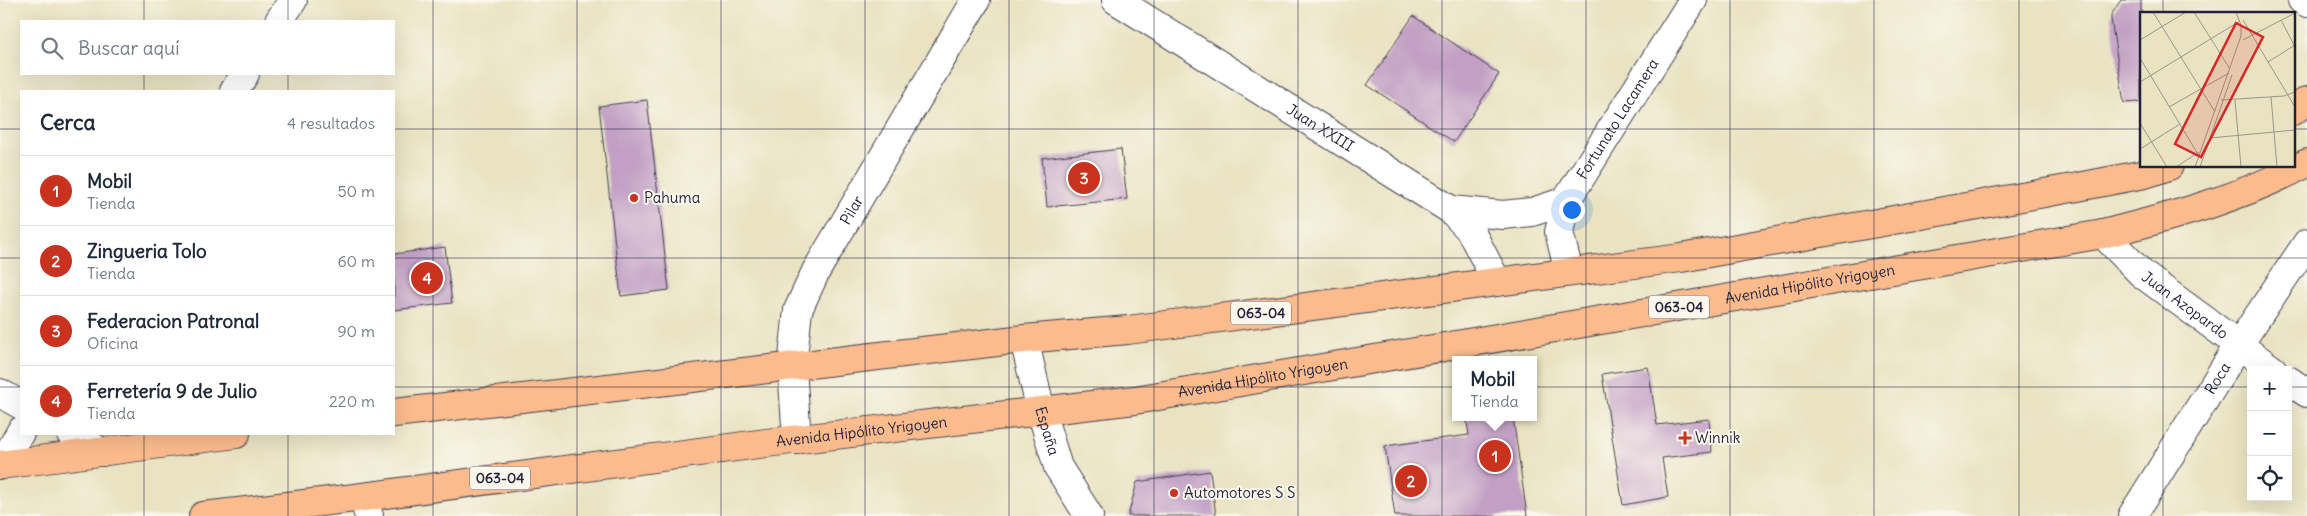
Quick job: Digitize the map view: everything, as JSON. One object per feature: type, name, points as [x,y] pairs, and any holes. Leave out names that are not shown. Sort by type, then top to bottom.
[{"type":"main road","points":[[2294,109],[2307,101]]},
{"type":"main road","name":"Avenida Hipólito Yrigoyen","points":[[203,516],[366,507],[798,440],[1135,400],[2103,234],[2186,213],[2249,192],[2307,163]]},
{"type":"main road","name":"063-04","points":[[395,412],[1024,339],[1128,330],[1701,254],[2078,188],[2145,174],[2163,168]]},
{"type":"main road","points":[[1,465],[229,435]]},
{"type":"street","points":[[280,20],[293,0]]},
{"type":"street","name":"Pilar","points":[[798,440],[792,366],[798,310],[816,272],[976,0]]},
{"type":"street","name":"Juan XXIII","points":[[1116,0],[1451,210],[1470,230],[1497,282]]},
{"type":"street","name":"Fortunato Lacamera","points":[[1569,272],[1559,232],[1566,201],[1693,0]]},
{"type":"street","points":[[2302,0],[2307,3]]},
{"type":"street","points":[[235,90],[244,75]]},
{"type":"street","points":[[1451,210],[1503,215],[1532,212],[1566,201]]},
{"type":"street","name":"Juan Azopardo","points":[[2103,234],[2142,274],[2267,366]]},
{"type":"street","name":"Roca","points":[[2132,516],[2238,346],[2307,243]]},
{"type":"street","name":"España","points":[[1024,339],[1041,412],[1058,467],[1089,516]]},
{"type":"street","points":[[2292,383],[2307,392]]},
{"type":"street","points":[[0,393],[20,404]]},
{"type":"street","points":[[1,465],[20,433]]},
{"type":"street","points":[[73,435],[102,452]]},
{"type":"building","points":[[2121,0],[2141,0],[2140,102],[2124,103],[2111,15]]},
{"type":"building","points":[[1413,16],[1499,74],[1454,142],[1367,85]]},
{"type":"building","name":"Pahuma","points":[[647,100],[669,290],[621,296],[599,106]]},
{"type":"building","points":[[1121,149],[1127,199],[1047,207],[1042,158]]},
{"type":"building","points":[[445,247],[452,303],[395,310],[395,254]]},
{"type":"building","points":[[1648,367],[1657,425],[1709,419],[1712,452],[1662,458],[1668,497],[1623,505],[1602,374]]},
{"type":"building","points":[[1467,421],[1514,421],[1527,516],[1395,516],[1385,446],[1469,435]]},
{"type":"building","name":"Automotores S S","points":[[1210,471],[1216,516],[1128,516],[1137,482]]},
{"type":"place","name":"Federacion Patronal","points":[[1084,178]]},
{"type":"place","name":"Pahuma","points":[[634,198]]},
{"type":"place","name":"Ferretería 9 de Julio","points":[[427,278]]},
{"type":"place","name":"Winnik","points":[[1685,438]]},
{"type":"place","name":"Mobil","points":[[1495,456]]},
{"type":"place","name":"Zingueria Tolo","points":[[1411,481]]},
{"type":"place","name":"Automotores S S","points":[[1174,493]]}]
